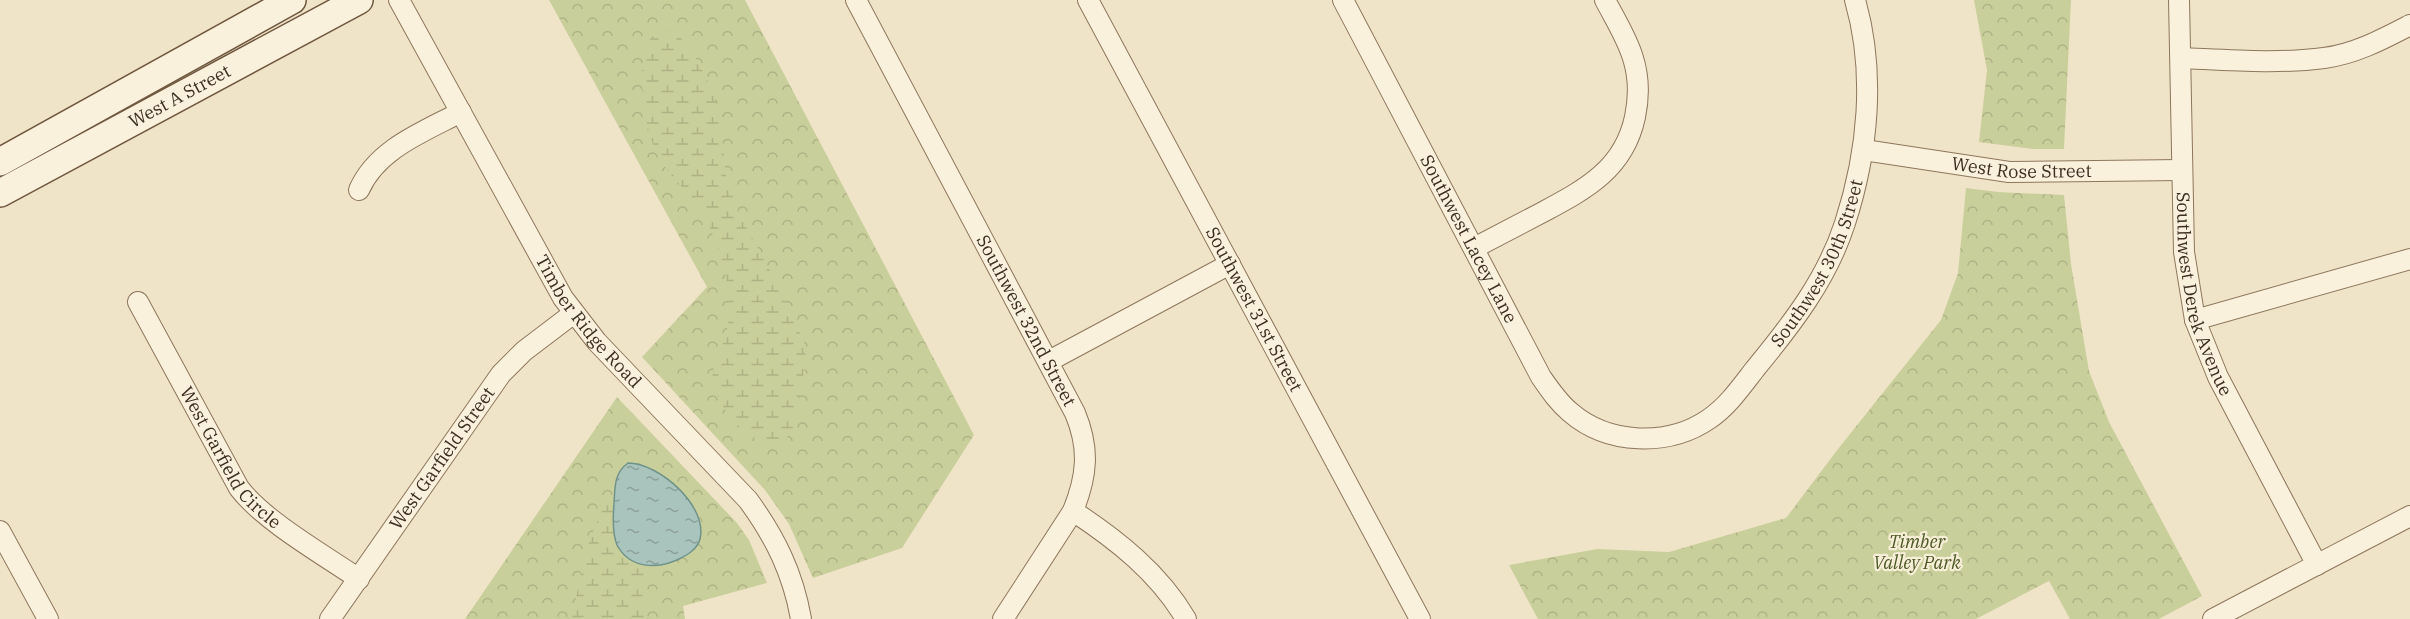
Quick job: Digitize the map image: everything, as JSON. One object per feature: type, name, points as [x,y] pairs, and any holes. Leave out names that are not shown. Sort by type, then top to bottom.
[{"type":"main road","name":"West A Street","points":[[0,162],[292,0]]},
{"type":"main road","name":"West A Street","points":[[0,194],[359,0]]},
{"type":"street","name":"Timber Ridge Road","points":[[399,0],[574,313],[597,342],[748,500],[766,524],[786,562],[801,619]]},
{"type":"street","name":"Southwest 32nd Street","points":[[856,0],[1049,361],[1083,434],[1085,473],[1073,511],[1003,619]]},
{"type":"street","name":"Southwest 31st Street","points":[[1088,0],[1420,619]]},
{"type":"street","name":"Southwest Lacey Lane","points":[[1343,0],[1541,377],[1554,397],[1590,426],[1632,439]]},
{"type":"street","points":[[1474,248],[1588,187],[1616,161],[1633,126],[1638,105],[1638,81],[1634,59],[1605,0]]},
{"type":"street","name":"Southwest 30th Street","points":[[1632,439],[1676,435],[1710,418],[1728,404],[1794,322],[1830,261],[1856,189],[1864,150],[1867,81],[1864,43],[1855,0]]},
{"type":"street","name":"Southwest Derek Avenue","points":[[2179,0],[2181,170],[2186,273],[2195,320],[2218,377],[2317,565]]},
{"type":"street","points":[[2181,58],[2239,60],[2325,58],[2360,49],[2410,25]]},
{"type":"street","points":[[359,190],[365,176],[384,155],[461,112]]},
{"type":"street","name":"West Rose Street","points":[[1864,150],[2009,172],[2181,170]]},
{"type":"street","points":[[2195,320],[2410,258]]},
{"type":"street","points":[[1049,361],[1230,264]]},
{"type":"street","name":"West Garfield Circle","points":[[138,302],[247,499],[276,522],[359,579]]},
{"type":"street","name":"West Garfield Street","points":[[330,619],[501,374],[524,351],[574,313]]},
{"type":"street","points":[[1073,511],[1109,534],[1138,559],[1160,582],[1186,619]]},
{"type":"street","points":[[2213,619],[2410,516]]},
{"type":"street","points":[[0,531],[48,619]]},
{"type":"green space","points":[[549,0],[745,0],[974,435],[902,548],[813,578],[789,524],[765,490],[642,357],[707,287]]},
{"type":"green space","points":[[1974,0],[2071,0],[2064,149],[2033,149],[1979,142],[1987,70]]},
{"type":"green space","points":[[663,30],[673,32],[684,41],[697,60],[712,90],[720,116],[726,176],[736,208],[774,278],[805,344],[806,361],[794,426],[786,439],[777,445],[756,439],[738,425],[723,406],[714,386],[714,365],[725,337],[729,318],[724,268],[699,204],[673,177],[658,156],[653,146],[646,117],[642,85],[644,56],[650,40]]},
{"type":"green space","name":"Timber Valley Park","points":[[1966,188],[2064,195],[2071,264],[2089,371],[2109,422],[2202,596],[2159,619],[2070,619],[2049,581],[1976,619],[1538,619],[1509,565],[1597,549],[1669,552],[1786,518],[1941,320],[1958,273]]},
{"type":"green space","points":[[617,397],[737,523],[749,540],[767,583],[683,606],[685,619],[465,619]]},
{"type":"green space","points":[[614,492],[615,528],[621,548],[628,556],[651,567],[642,593],[646,619],[572,619],[591,536]]},
{"type":"water","points":[[628,463],[653,470],[667,478],[689,500],[700,526],[700,539],[688,554],[669,563],[652,566],[636,563],[622,553],[614,535],[615,486],[620,471]]}]
